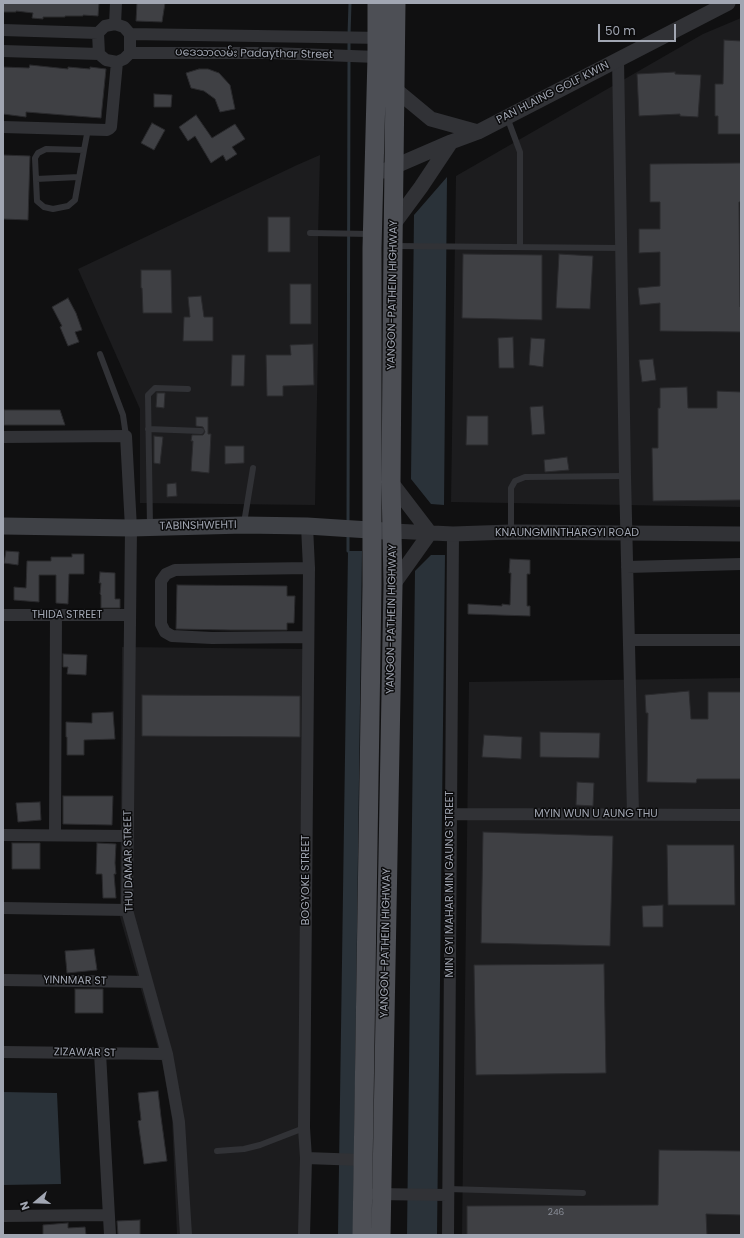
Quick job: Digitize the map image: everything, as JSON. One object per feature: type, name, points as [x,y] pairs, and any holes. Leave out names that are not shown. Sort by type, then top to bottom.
[{"type":"main road","name":"YANGON-PATHEIN HIGHWAY","points":[[378,3],[387,38],[396,90],[393,225],[391,482],[393,585],[386,1194],[381,1235]]},
{"type":"main road","name":"YANGON-PATHEIN HIGHWAY","points":[[362,1235],[361,1160],[372,530],[373,234],[377,57],[387,38],[396,3]]},
{"type":"main road","name":"TABINSHWEHTI","points":[[3,526],[131,528],[244,525],[307,526],[393,531]]},
{"type":"street","points":[[115,24],[116,3]]},
{"type":"street","name":"PAN HLAING GOLF KWIN","points":[[374,176],[451,142],[478,132],[728,3]]},
{"type":"street","points":[[3,30],[98,33],[105,26],[115,24],[124,27],[130,34],[130,53],[124,59],[116,62],[106,60],[99,54],[3,51]]},
{"type":"street","points":[[98,33],[99,54]]},
{"type":"street","name":"ပဒေသာလမ်း Padaythar Street","points":[[130,34],[387,38]]},
{"type":"street","name":"ပဒေသာလမ်း Padaythar Street","points":[[130,53],[271,53],[377,57]]},
{"type":"street","points":[[618,59],[626,534],[633,814]]},
{"type":"street","points":[[3,127],[107,130],[110,127],[116,62]]},
{"type":"street","points":[[396,90],[431,119],[478,132]]},
{"type":"street","points":[[393,225],[451,142]]},
{"type":"street","points":[[3,437],[126,436]]},
{"type":"street","name":"THU DAMAR STREET","points":[[126,436],[131,528],[127,910],[167,1054],[180,1122],[186,1235]]},
{"type":"street","points":[[391,482],[430,533],[393,585]]},
{"type":"street","name":"BOGYOKE STREET","points":[[304,1235],[306,1158],[304,1128],[309,568],[307,526]]},
{"type":"street","name":"KNAUNGMINTHARGYI ROAD","points":[[393,531],[453,534],[511,532],[741,534]]},
{"type":"street","name":"MIN GYI MAHAR MIN GAUNG STREET","points":[[448,1235],[453,534]]},
{"type":"street","points":[[627,567],[741,564]]},
{"type":"street","points":[[308,637],[212,638],[172,636],[165,632],[161,624],[161,581],[166,574],[175,570],[309,568]]},
{"type":"street","name":"THIDA STREET","points":[[3,615],[130,615]]},
{"type":"street","points":[[55,835],[56,615]]},
{"type":"street","points":[[629,640],[741,640]]},
{"type":"street","name":"MYIN WUN U AUNG THU","points":[[450,814],[741,815]]},
{"type":"street","points":[[3,835],[128,836]]},
{"type":"street","points":[[3,908],[127,910]]},
{"type":"street","name":"YINNMAR ST","points":[[3,980],[146,982]]},
{"type":"street","name":"ZIZAWAR ST","points":[[3,1052],[167,1054]]},
{"type":"street","points":[[100,1053],[110,1235]]},
{"type":"street","points":[[306,1158],[361,1160]]},
{"type":"street","points":[[362,1195],[448,1192]]},
{"type":"street","points":[[3,1216],[108,1215]]},
{"type":"lane","points":[[507,116],[520,152],[520,247]]},
{"type":"lane","points":[[84,150],[46,149],[38,153],[35,158],[37,201],[44,207],[53,209],[68,206],[75,200],[88,129]]},
{"type":"lane","points":[[36,179],[79,177]]},
{"type":"lane","points":[[310,233],[373,234]]},
{"type":"lane","points":[[393,246],[621,248]]},
{"type":"lane","points":[[100,354],[123,415],[126,436]]},
{"type":"lane","points":[[150,527],[148,395],[155,388],[188,389]]},
{"type":"lane","points":[[148,429],[201,430]]},
{"type":"lane","points":[[244,525],[253,468]]},
{"type":"lane","points":[[511,532],[511,488],[515,481],[525,477],[625,476]]},
{"type":"lane","points":[[217,1151],[244,1149],[260,1145],[304,1128]]},
{"type":"lane","points":[[448,1192],[583,1192]]},
{"type":"shaded area","points":[[741,18],[741,507],[451,502],[456,176],[703,34]]},
{"type":"shaded area","points":[[320,155],[315,505],[140,503],[140,409],[78,269]]},
{"type":"shaded area","points":[[447,177],[444,505],[431,504],[411,479],[414,215]]},
{"type":"shaded area","points":[[348,551],[362,551],[353,1235],[338,1235]]},
{"type":"shaded area","points":[[431,555],[445,555],[437,1235],[407,1235],[415,571]]},
{"type":"shaded area","points":[[122,647],[306,649],[300,1235],[177,1235],[172,1119],[162,1062],[120,917]]},
{"type":"shaded area","points":[[741,678],[741,1235],[462,1235],[469,682]]},
{"type":"shaded area","points":[[3,1092],[57,1093],[61,1184],[3,1185]]},
{"type":"building","points":[[3,3],[99,3],[98,16],[83,15],[43,17],[43,19],[32,18],[33,13],[16,11],[3,12]]},
{"type":"building","points":[[137,3],[165,3],[162,22],[136,21]]},
{"type":"building","points":[[724,40],[741,41],[741,134],[718,134],[718,116],[715,116],[715,84],[723,84]]},
{"type":"building","points":[[30,65],[68,69],[68,67],[90,69],[90,67],[106,69],[101,118],[26,112],[26,117],[3,114],[3,67],[29,68]]},
{"type":"building","points":[[199,69],[208,69],[219,73],[230,85],[235,109],[220,112],[215,99],[204,91],[191,88],[186,73]]},
{"type":"building","points":[[675,72],[675,74],[701,75],[698,117],[680,116],[680,114],[639,116],[637,74]]},
{"type":"building","points":[[154,94],[172,95],[171,107],[154,107]]},
{"type":"building","points":[[196,115],[212,138],[235,124],[245,139],[232,147],[237,154],[226,161],[223,155],[211,163],[195,136],[188,141],[179,127]]},
{"type":"building","points":[[152,123],[165,130],[154,150],[141,143]]},
{"type":"building","points":[[3,155],[30,156],[28,220],[3,219]]},
{"type":"building","points":[[741,163],[741,202],[739,202],[741,332],[660,331],[660,303],[640,305],[638,288],[660,286],[660,252],[639,253],[639,229],[660,229],[660,202],[650,202],[650,164]]},
{"type":"building","points":[[268,217],[290,217],[290,252],[268,252]]},
{"type":"building","points":[[463,254],[542,255],[542,320],[462,318]]},
{"type":"building","points":[[559,254],[593,256],[590,309],[556,308]]},
{"type":"building","points":[[141,270],[171,270],[172,313],[143,313]]},
{"type":"building","points":[[290,284],[311,284],[311,324],[290,324]]},
{"type":"building","points":[[201,296],[204,317],[213,317],[213,341],[183,341],[184,317],[190,317],[188,297]]},
{"type":"building","points":[[68,298],[76,313],[82,330],[75,332],[79,342],[68,346],[60,327],[62,326],[52,307]]},
{"type":"building","points":[[513,337],[514,368],[499,368],[498,338]]},
{"type":"building","points":[[531,338],[545,339],[543,367],[529,365]]},
{"type":"building","points":[[313,344],[314,385],[283,386],[283,396],[267,396],[266,355],[291,355],[290,345]]},
{"type":"building","points":[[232,355],[245,355],[244,386],[231,386]]},
{"type":"building","points":[[653,359],[656,380],[642,382],[639,360]]},
{"type":"building","points":[[687,387],[688,408],[717,408],[717,391],[741,392],[741,500],[653,501],[652,448],[658,448],[658,408],[660,408],[660,388]]},
{"type":"building","points":[[157,393],[165,393],[164,408],[156,407]]},
{"type":"building","points":[[543,406],[545,434],[532,435],[530,407]]},
{"type":"building","points":[[4,410],[60,410],[65,425],[4,425]]},
{"type":"building","points":[[467,416],[488,416],[488,445],[466,445]]},
{"type":"building","points":[[196,417],[208,417],[208,434],[211,434],[209,473],[191,471],[192,435],[203,435],[205,432],[203,427],[196,426]]},
{"type":"building","points":[[154,436],[163,437],[160,464],[154,463]]},
{"type":"building","points":[[225,446],[244,446],[244,463],[225,464]]},
{"type":"building","points":[[567,457],[569,470],[545,472],[544,460]]},
{"type":"building","points":[[176,483],[177,496],[167,497],[167,484]]},
{"type":"building","points":[[6,551],[19,552],[18,565],[4,563]]},
{"type":"building","points":[[72,554],[84,554],[84,574],[69,574],[68,604],[56,603],[56,575],[39,575],[39,602],[14,600],[14,587],[26,588],[27,561],[51,561],[51,557],[72,557]]},
{"type":"building","points":[[510,559],[530,560],[530,574],[527,574],[527,606],[530,606],[530,616],[468,614],[468,604],[510,605]]},
{"type":"building","points":[[100,572],[115,573],[115,599],[120,599],[120,608],[101,608],[101,583],[99,583]]},
{"type":"building","points":[[177,585],[287,586],[287,596],[295,596],[294,623],[287,623],[287,630],[176,629]]},
{"type":"building","points":[[63,654],[87,655],[86,675],[67,674],[68,667],[63,667]]},
{"type":"building","points":[[689,691],[691,719],[708,719],[708,692],[741,692],[741,779],[697,779],[696,783],[647,782],[648,713],[646,713],[645,695]]},
{"type":"building","points":[[142,695],[300,696],[300,737],[142,736]]},
{"type":"building","points":[[113,712],[115,739],[84,740],[84,755],[67,755],[66,722],[92,723],[92,713]]},
{"type":"building","points":[[540,732],[600,733],[599,758],[540,757]]},
{"type":"building","points":[[484,735],[522,737],[521,759],[482,757]]},
{"type":"building","points":[[577,782],[594,783],[593,806],[576,805]]},
{"type":"building","points":[[63,796],[113,796],[112,825],[63,824]]},
{"type":"building","points":[[40,802],[41,820],[18,822],[16,803]]},
{"type":"building","points":[[483,832],[613,836],[610,946],[481,943]]},
{"type":"building","points":[[12,843],[40,843],[40,869],[12,869]]},
{"type":"building","points":[[97,843],[116,844],[116,874],[114,874],[116,898],[103,898],[102,874],[96,874]]},
{"type":"building","points":[[667,845],[734,845],[735,905],[668,905]]},
{"type":"building","points":[[663,905],[663,927],[643,927],[642,906]]},
{"type":"building","points":[[94,949],[97,970],[67,973],[65,951]]},
{"type":"building","points":[[604,964],[606,1073],[476,1075],[474,965]]},
{"type":"building","points":[[75,989],[103,989],[103,1013],[75,1013]]},
{"type":"building","points":[[158,1091],[167,1161],[144,1164],[138,1121],[141,1120],[138,1093]]},
{"type":"building","points":[[659,1150],[741,1151],[741,1215],[706,1214],[707,1235],[467,1235],[467,1206],[658,1205]]},
{"type":"building","points":[[140,1220],[140,1235],[118,1235],[117,1221]]},
{"type":"building","points":[[68,1223],[68,1228],[85,1227],[86,1235],[43,1235],[43,1225]]},
{"type":"waterway","points":[[349,35],[350,3]]},
{"type":"waterway","points":[[349,41],[349,53]]},
{"type":"waterway","points":[[348,523],[349,59]]},
{"type":"waterway","points":[[348,534],[348,551]]}]
